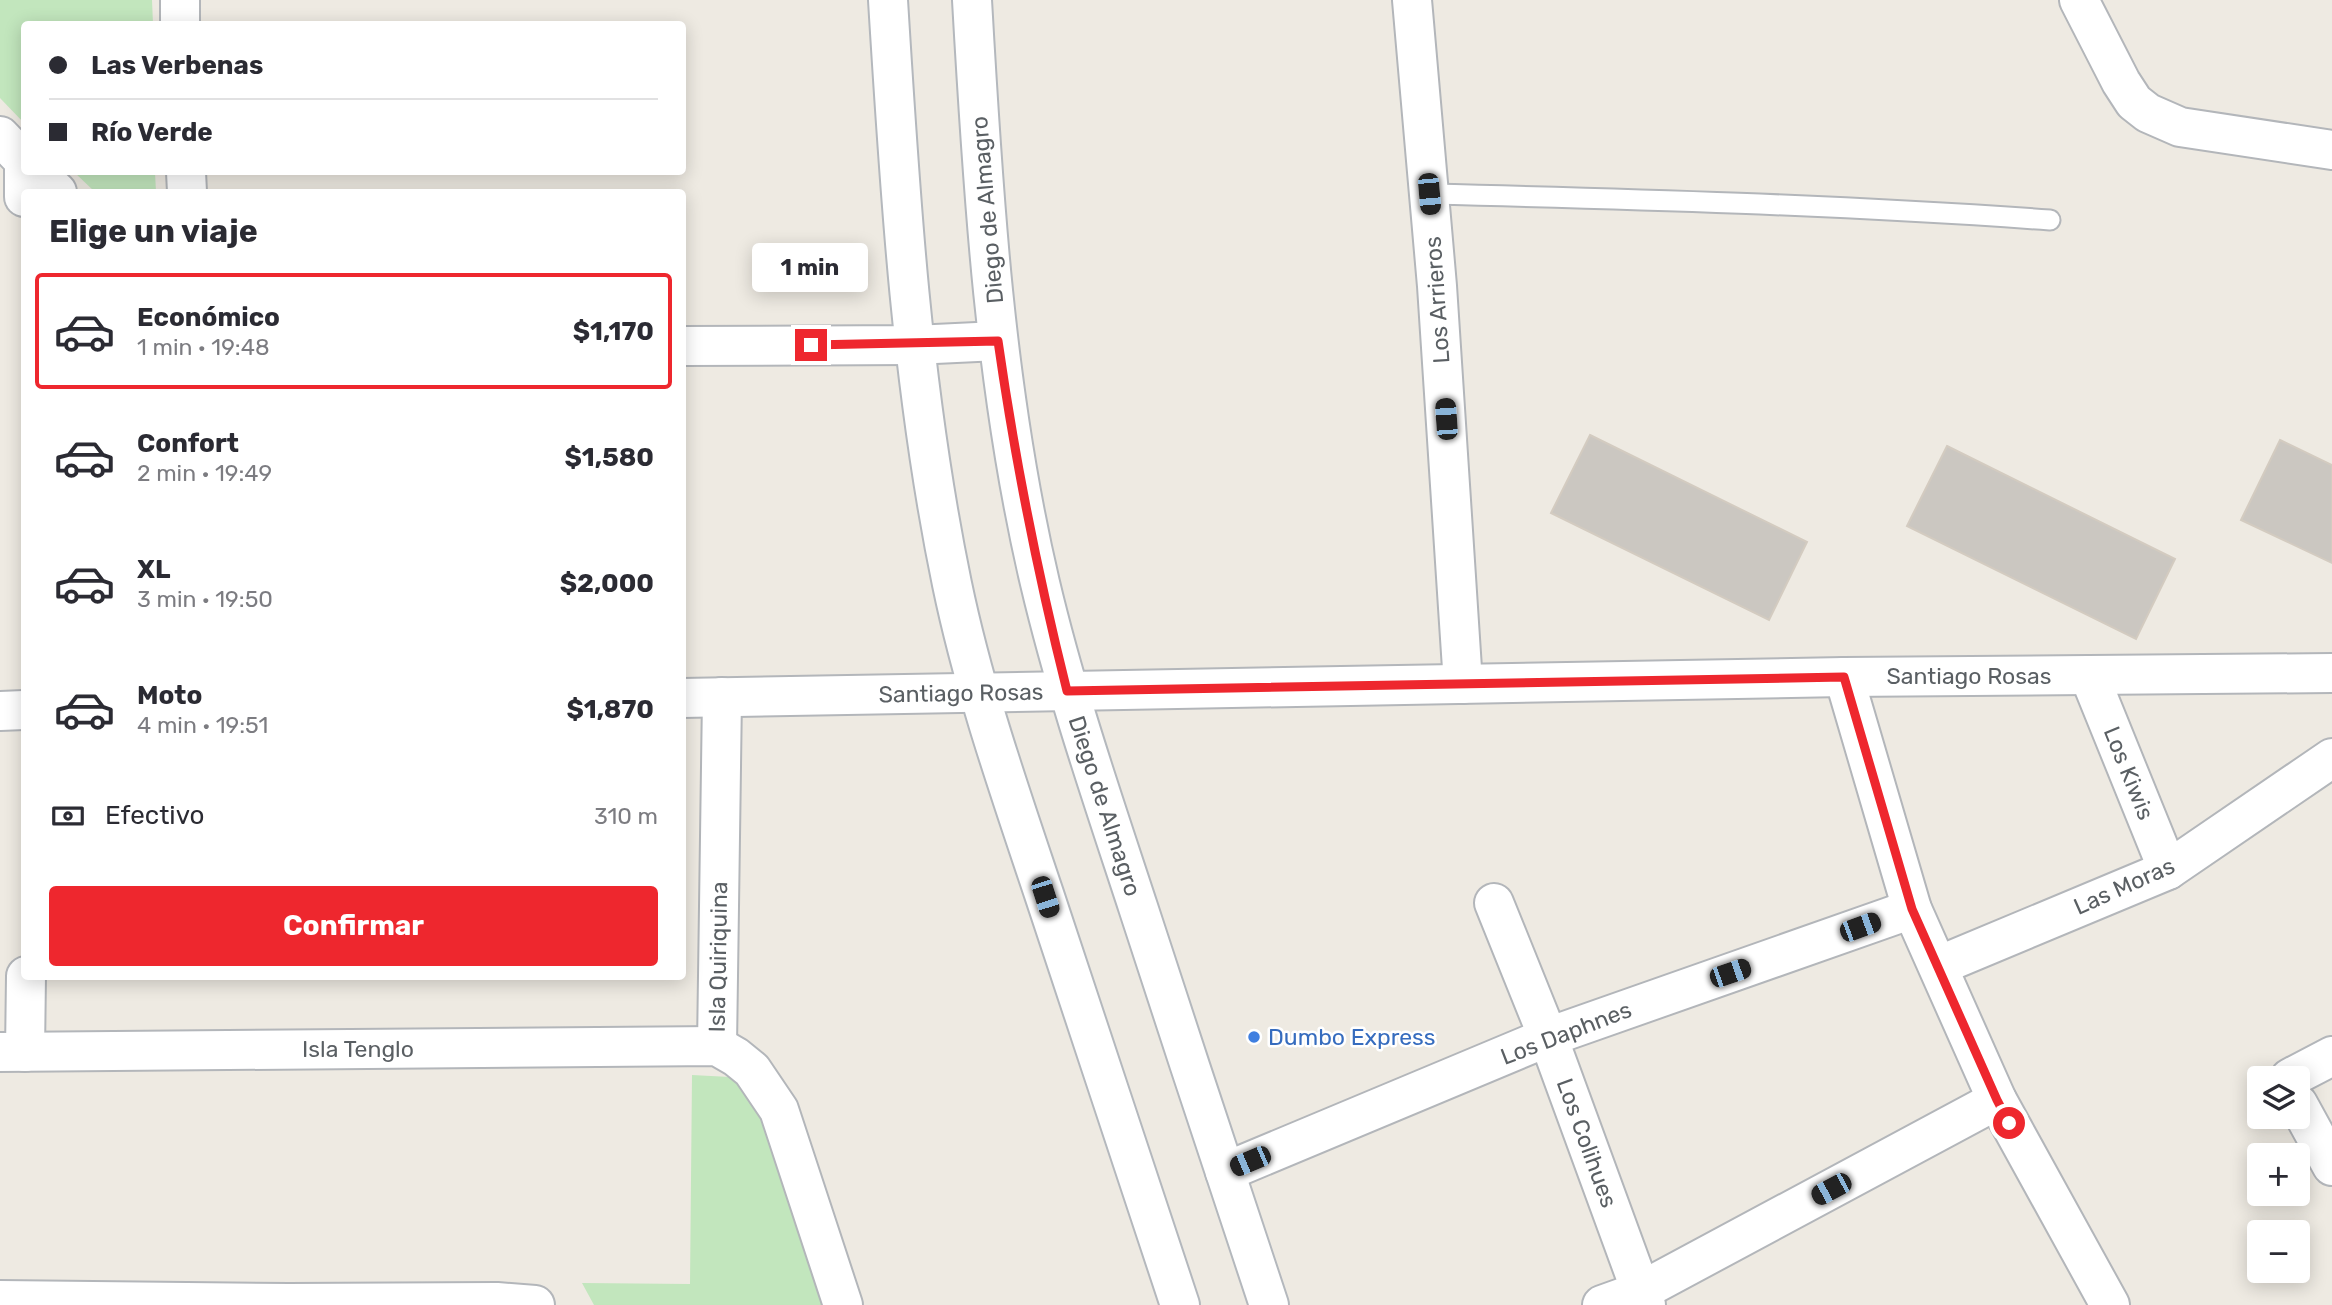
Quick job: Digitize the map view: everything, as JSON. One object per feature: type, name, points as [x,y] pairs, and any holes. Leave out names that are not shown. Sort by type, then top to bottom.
[{"type":"street","points":[[180,0],[180,21]]},
{"type":"street","points":[[888,0],[902,226],[914,345],[930,464],[949,570],[977,693],[1180,1305]]},
{"type":"street","name":"Diego de Almagro","points":[[972,0],[985,223],[998,341],[1016,461],[1034,554],[1067,691],[1269,1305]]},
{"type":"street","name":"Los Arrieros","points":[[1412,0],[1429,194],[1464,684]]},
{"type":"street","points":[[2079,0],[2121,82],[2134,102],[2148,113],[2180,127],[2332,150]]},
{"type":"street","points":[[0,135],[21,157]]},
{"type":"street","points":[[39,175],[54,189]]},
{"type":"street","points":[[686,346],[914,345],[998,341]]},
{"type":"street","name":"Santiago Rosas","points":[[686,698],[1844,677],[2332,673]]},
{"type":"street","name":"Los Kiwis","points":[[2089,675],[2168,870]]},
{"type":"street","points":[[1844,677],[1912,909],[1997,1100],[2110,1305]]},
{"type":"street","name":"Isla Quiriquina","points":[[722,697],[717,1046],[752,1070],[779,1110],[843,1305]]},
{"type":"street","points":[[0,711],[21,710]]},
{"type":"street","name":"Las Moras","points":[[1938,966],[2168,870],[2332,758]]},
{"type":"street","name":"Los Colihues","points":[[1494,903],[1548,1037],[1644,1298]]},
{"type":"street","name":"Los Daphnes","points":[[1225,1172],[1548,1037],[1912,909]]},
{"type":"street","points":[[12,1052],[25,980]]},
{"type":"street","name":"Isla Tenglo","points":[[12,1052],[717,1046]]},
{"type":"street","points":[[2310,1068],[2332,1056]]},
{"type":"street","points":[[1602,1305],[1644,1298],[1997,1100]]},
{"type":"street","points":[[2310,1126],[2332,1166]]},
{"type":"street","points":[[22,1302],[497,1302],[535,1305]]},
{"type":"lane","points":[[1429,194],[1758,203],[2050,220]]},
{"type":"green space","points":[[0,0],[152,0],[153,21],[21,21],[21,120],[0,98]]},
{"type":"green space","points":[[77,175],[155,175],[156,189],[92,189]]},
{"type":"green space","points":[[692,1075],[730,1077],[761,1107],[822,1305],[594,1305],[582,1283],[690,1284]]},
{"type":"building","points":[[1590,435],[1807,542],[1769,620],[1551,513]]},
{"type":"building","points":[[2280,440],[2332,465],[2332,563],[2241,520]]},
{"type":"building","points":[[1947,446],[2175,559],[2136,639],[1907,526]]},
{"type":"place","name":"Dumbo Express","points":[[1254,1037]]},
{"type":"route","points":[[811,345],[914,345],[998,341],[1034,556],[1067,691],[1844,677],[1912,909],[2009,1123]]}]
